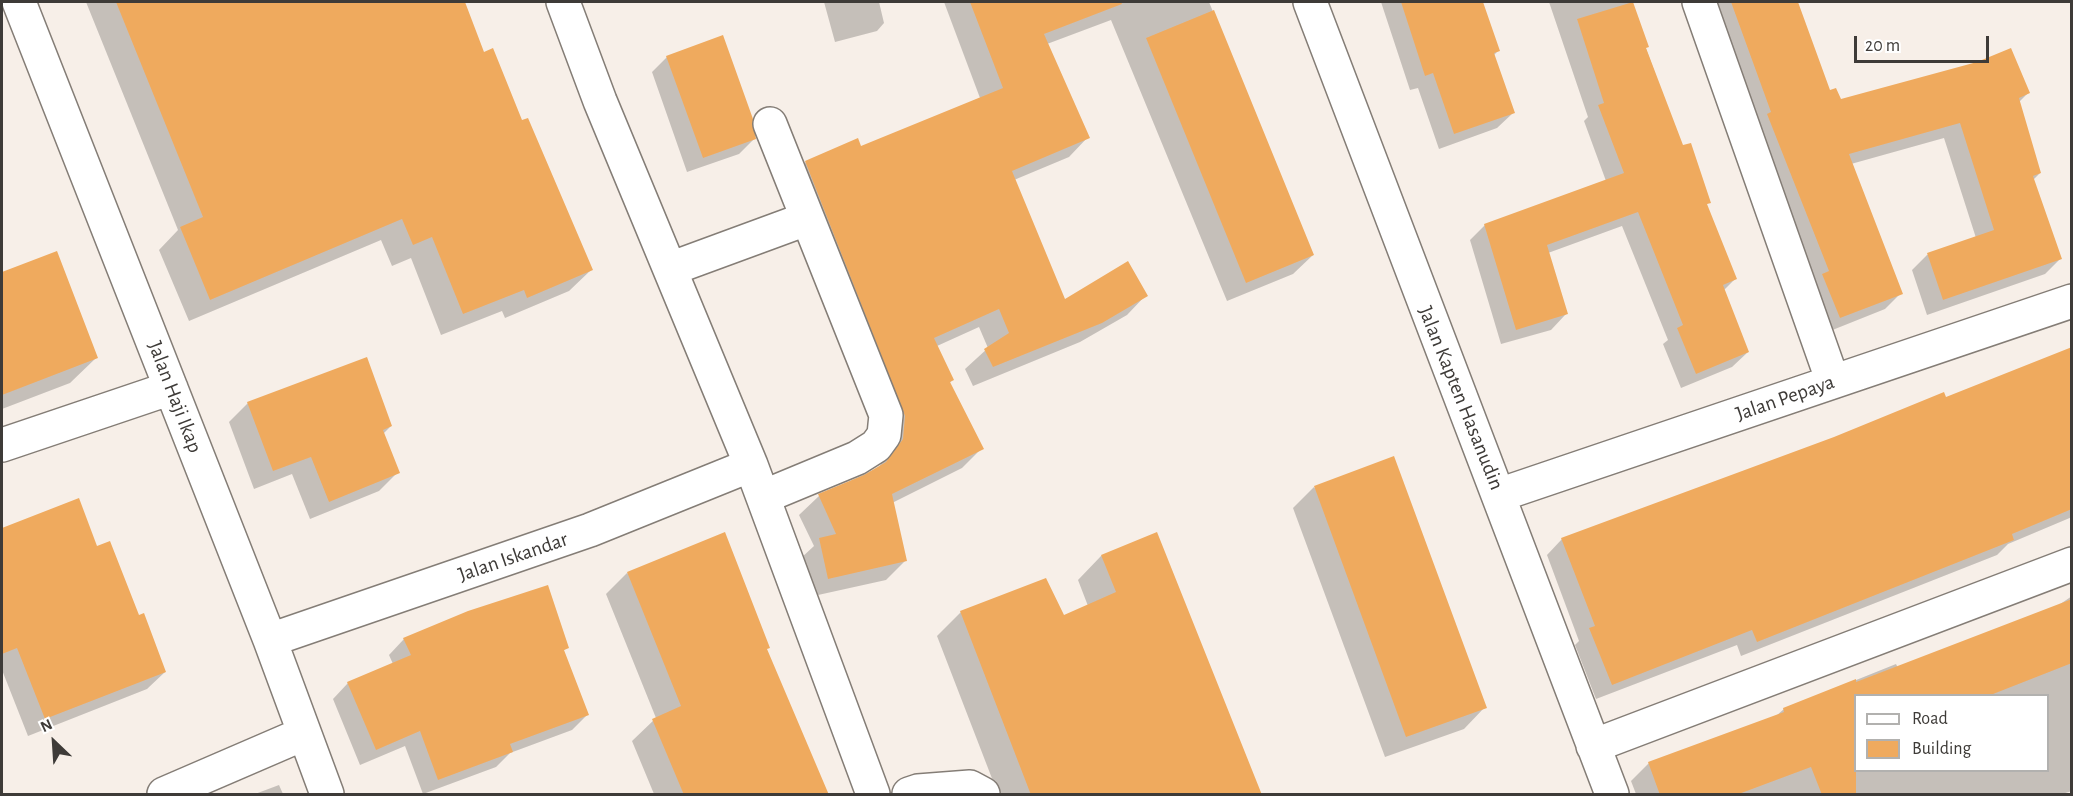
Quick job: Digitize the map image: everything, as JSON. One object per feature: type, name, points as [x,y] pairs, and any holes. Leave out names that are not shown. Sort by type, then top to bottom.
[{"type":"street","name":"Jalan Haji Ikap","points":[[19,2],[270,640],[327,795]]},
{"type":"street","points":[[563,2],[600,101],[751,465],[873,795]]},
{"type":"street","name":"Jalan Kapten Hasanudin","points":[[1310,2],[1612,795]]},
{"type":"street","points":[[1699,2],[1833,381]]},
{"type":"street","points":[[763,497],[857,458],[876,446],[884,435],[886,415],[770,124]]},
{"type":"street","points":[[670,269],[806,219]]},
{"type":"street","name":"Jalan Pepaya","points":[[1499,495],[2072,300]]},
{"type":"street","points":[[2,445],[171,388]]},
{"type":"street","name":"Jalan Iskandar","points":[[270,640],[590,530],[751,465]]},
{"type":"street","points":[[1593,746],[2072,564]]},
{"type":"street","points":[[164,795],[303,734]]},
{"type":"street","points":[[909,795],[918,791],[970,787],[983,795]]},
{"type":"building","points":[[116,2],[465,2],[484,52],[493,48],[522,120],[528,118],[593,270],[527,298],[524,290],[463,314],[432,237],[413,245],[402,219],[210,300],[180,227],[203,217]]},
{"type":"building","points":[[970,2],[1121,2],[1122,4],[1044,34],[1090,138],[1012,171],[1065,299],[1128,261],[1148,296],[1102,323],[993,367],[984,349],[1009,333],[999,309],[934,338],[954,380],[950,382],[984,449],[892,494],[907,561],[828,579],[819,538],[836,534],[818,494],[864,475],[886,462],[903,439],[905,416],[805,161],[858,138],[861,146],[1003,88]]},
{"type":"building","points":[[1401,2],[1483,2],[1500,51],[1494,53],[1515,113],[1454,134],[1433,73],[1425,76]]},
{"type":"building","points":[[1633,2],[1649,47],[1646,48],[1683,145],[1691,143],[1711,203],[1707,204],[1737,279],[1723,285],[1749,352],[1696,374],[1677,328],[1683,325],[1638,212],[1547,245],[1568,314],[1516,330],[1484,224],[1624,173],[1598,105],[1604,103],[1577,19]]},
{"type":"building","points":[[1731,2],[1798,2],[1830,90],[1836,88],[1841,99],[1977,62],[2011,48],[2030,93],[2019,98],[2041,173],[2033,176],[2062,259],[1943,300],[1927,253],[1994,230],[1960,123],[1849,154],[1903,294],[1840,318],[1822,274],[1829,271],[1767,114],[1771,112]]},
{"type":"building","points":[[1214,10],[1314,255],[1246,283],[1146,38]]},
{"type":"building","points":[[723,35],[753,119],[756,139],[703,158],[666,56]]},
{"type":"building","points":[[57,251],[98,358],[2,395],[2,272]]},
{"type":"building","points":[[2072,347],[2072,509],[2012,534],[2014,540],[1757,642],[1752,630],[1612,685],[1589,628],[1595,626],[1561,538],[1834,437],[1944,392],[1946,397]]},
{"type":"building","points":[[367,357],[392,426],[383,430],[400,473],[329,502],[311,457],[273,471],[247,402]]},
{"type":"building","points":[[1394,456],[1487,708],[1406,737],[1314,486]]},
{"type":"building","points":[[79,498],[97,546],[110,541],[139,615],[144,613],[166,672],[45,719],[17,648],[2,654],[2,528]]},
{"type":"building","points":[[725,532],[770,648],[767,649],[829,795],[684,795],[652,719],[681,706],[627,572]]},
{"type":"building","points":[[1157,532],[1262,795],[1031,795],[960,611],[1046,578],[1064,615],[1116,592],[1101,555]]},
{"type":"building","points":[[548,585],[569,648],[564,650],[589,715],[510,744],[513,752],[438,780],[420,731],[376,750],[347,682],[411,655],[403,638],[468,611]]},
{"type":"building","points":[[2072,599],[2072,663],[1993,694],[1854,694],[1856,795],[1822,795],[1811,767],[1736,795],[1660,795],[1648,762],[1784,712],[1783,708],[1856,679],[1856,682]]}]
